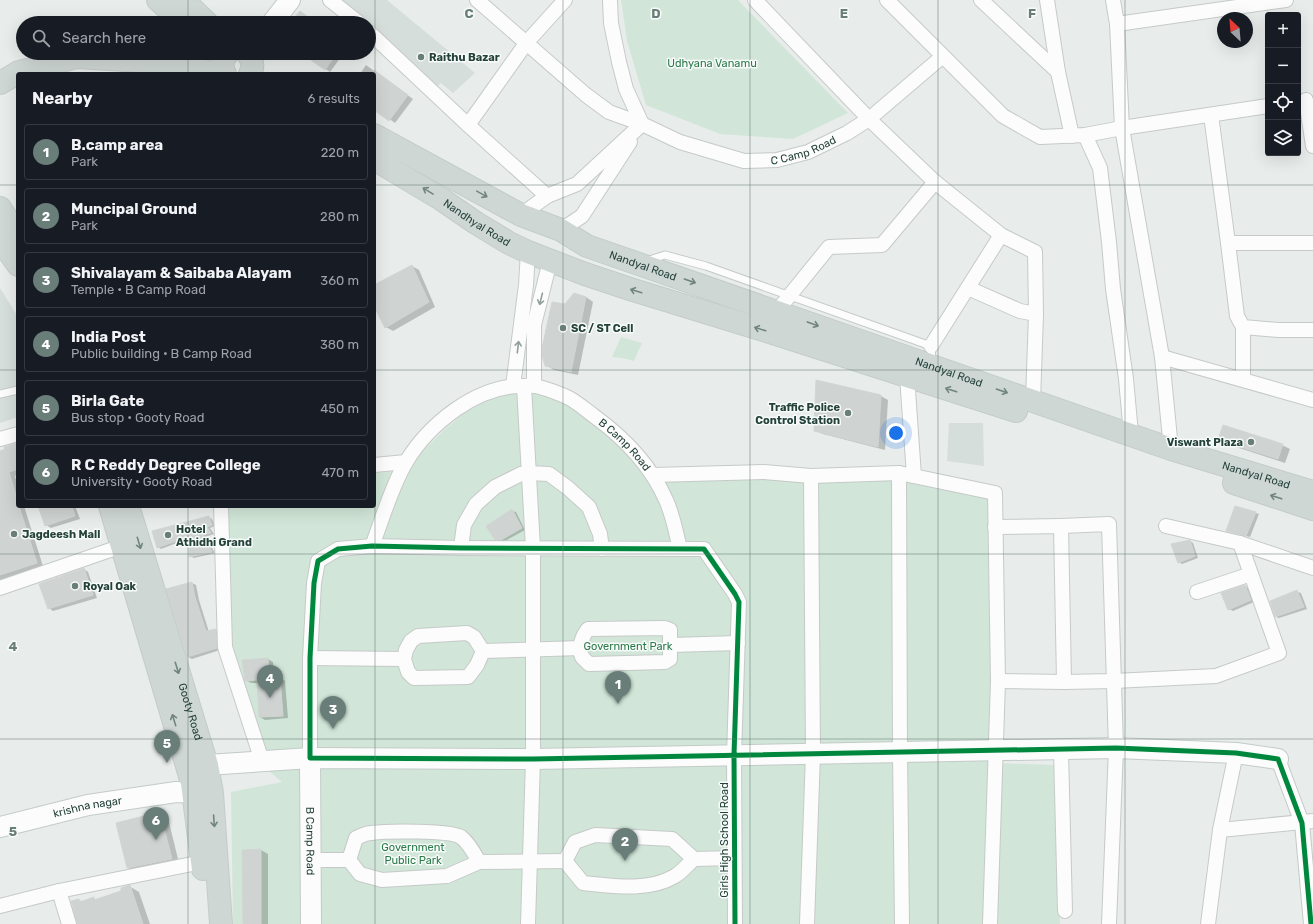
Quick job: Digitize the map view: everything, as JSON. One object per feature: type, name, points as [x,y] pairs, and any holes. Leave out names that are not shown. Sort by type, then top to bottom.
[{"type":"main road","points":[[158,0],[175,16]]},
{"type":"main road","points":[[183,0],[200,16]]},
{"type":"main road","points":[[0,66],[28,60]]},
{"type":"main road","points":[[19,72],[65,60]]},
{"type":"main road","points":[[126,60],[222,63]]},
{"type":"main road","points":[[0,83],[16,74]]},
{"type":"main road","name":"Nandyal Road","points":[[376,136],[521,215],[561,230],[587,246],[638,263],[784,303],[931,356],[1033,401],[1171,448],[1313,492]]},
{"type":"main road","name":"Nandhyal Road","points":[[376,160],[441,199],[476,223],[518,247],[585,274]]},
{"type":"main road","points":[[0,208],[16,233]]},
{"type":"main road","points":[[518,247],[508,234],[511,223],[521,215]]},
{"type":"main road","points":[[0,239],[16,262]]},
{"type":"main road","points":[[585,274],[589,257],[587,246]]},
{"type":"main road","name":"Nandyal Road","points":[[585,274],[907,376],[1313,509]]},
{"type":"main road","name":"Gooty Road","points":[[111,508],[122,546],[197,764]]},
{"type":"main road","name":"Gooty Road","points":[[129,508],[197,764],[194,792],[202,862],[206,924]]},
{"type":"main road","name":"Gooty Road","points":[[194,792],[221,924]]},
{"type":"street","points":[[277,16],[290,0]]},
{"type":"street","points":[[330,0],[350,16]]},
{"type":"street","name":"C Camp Road","points":[[477,0],[586,95],[609,112],[642,124],[680,142],[744,161],[777,160],[808,152],[847,132],[869,119],[943,56]]},
{"type":"street","points":[[468,125],[527,42],[565,0]]},
{"type":"street","points":[[610,0],[611,23],[619,62],[626,89],[642,124]]},
{"type":"street","points":[[756,0],[869,119],[935,182],[1001,235],[1035,252],[1036,314],[1033,401]]},
{"type":"street","points":[[887,0],[1002,116],[1040,137],[1078,136],[1265,106]]},
{"type":"street","points":[[980,0],[1058,72]]},
{"type":"street","points":[[1047,0],[1058,72],[1078,136],[1100,168],[1113,289],[1126,379],[1131,434]]},
{"type":"street","points":[[1114,0],[1117,24],[1122,128],[1162,357],[1171,448]]},
{"type":"street","points":[[1117,24],[1209,6],[1286,0]]},
{"type":"street","points":[[376,39],[468,125],[547,196]]},
{"type":"street","points":[[1306,100],[1313,146]]},
{"type":"street","points":[[1211,115],[1237,316],[1243,327],[1243,380]]},
{"type":"street","points":[[521,215],[547,196],[577,184],[642,124]]},
{"type":"street","points":[[561,230],[582,216],[642,124]]},
{"type":"street","points":[[784,303],[829,247],[882,245],[935,182]]},
{"type":"street","points":[[931,356],[968,288],[1001,235]]},
{"type":"street","points":[[1228,242],[1313,243]]},
{"type":"street","points":[[518,247],[526,285],[524,386],[533,548],[533,759],[528,924]]},
{"type":"street","points":[[524,386],[534,325],[550,261]]},
{"type":"street","points":[[968,288],[1020,311],[1036,314]]},
{"type":"street","points":[[1243,327],[1278,330],[1313,330]]},
{"type":"street","points":[[1162,357],[1313,400]]},
{"type":"street","points":[[907,376],[914,476]]},
{"type":"street","name":"B Camp Road","points":[[372,546],[406,462],[422,440],[444,418],[467,402],[493,390],[524,386],[569,398],[602,422],[628,445],[653,475],[666,500],[680,549]]},
{"type":"street","points":[[0,439],[16,435]]},
{"type":"street","points":[[376,465],[406,462]]},
{"type":"street","points":[[653,475],[764,472],[811,476],[899,473],[995,493],[998,681],[990,924]]},
{"type":"street","points":[[899,473],[902,924]]},
{"type":"street","points":[[460,548],[464,525],[476,504],[495,486],[521,474],[549,474],[568,488],[589,507],[600,534],[602,549]]},
{"type":"street","points":[[807,924],[813,754],[811,476]]},
{"type":"street","points":[[222,508],[225,647],[262,761]]},
{"type":"street","points":[[995,526],[1108,524],[1116,748],[1109,924]]},
{"type":"street","points":[[1061,526],[1064,682]]},
{"type":"street","points":[[1166,526],[1240,543],[1313,568]]},
{"type":"street","points":[[998,681],[1114,681],[1216,676],[1279,653],[1240,543]]},
{"type":"street","points":[[0,588],[122,546]]},
{"type":"street","points":[[310,758],[310,658],[314,583],[318,561],[338,549],[372,546],[680,549]]},
{"type":"street","name":"Girls High School Road","points":[[680,549],[704,549],[735,594],[738,602],[734,755],[735,924]]},
{"type":"street","points":[[1197,592],[1251,574]]},
{"type":"street","points":[[665,628],[670,630],[670,659],[665,662],[589,664],[582,657],[581,648],[583,635],[588,629],[665,628]]},
{"type":"street","points":[[467,633],[474,637],[483,651],[477,666],[468,677],[414,678],[408,672],[404,659],[406,650],[411,641],[418,636],[467,633]]},
{"type":"street","points":[[671,645],[738,642]]},
{"type":"street","points":[[483,651],[581,648]]},
{"type":"street","points":[[310,658],[404,659]]},
{"type":"street","points":[[197,764],[310,758],[533,759],[1116,748],[1236,753],[1278,759],[1307,822],[1310,924]]},
{"type":"street","points":[[1061,750],[1065,911]]},
{"type":"street","points":[[1208,924],[1220,830],[1236,753]]},
{"type":"street","name":"B Camp Road","points":[[310,758],[311,924]]},
{"type":"street","name":"krishna nagar","points":[[0,827],[88,805],[194,792]]},
{"type":"street","points":[[1220,830],[1307,822]]},
{"type":"street","points":[[349,860],[356,838],[369,833],[426,832],[447,833],[460,836],[468,843],[479,862]]},
{"type":"street","points":[[565,862],[575,842],[595,836],[672,839],[694,859]]},
{"type":"street","points":[[349,860],[360,874],[382,880],[447,876],[479,862],[565,862],[583,883],[617,886],[653,885],[676,876],[694,859],[734,858]]},
{"type":"street","points":[[310,860],[349,860]]},
{"type":"street","points":[[0,906],[59,891],[202,862]]},
{"type":"street","points":[[59,891],[69,924]]},
{"type":"lane","points":[[0,394],[16,390]]},
{"type":"shaded area","name":"Raithu Bazar","points":[[325,0],[387,0],[475,73],[453,93],[441,83],[428,95],[376,47],[376,16],[342,16]]},
{"type":"shaded area","points":[[0,288],[16,314],[16,418],[0,423]]},
{"type":"shaded area","points":[[949,423],[983,423],[984,466],[947,461]]},
{"type":"green space","name":"Udhyana Vanamu","points":[[621,0],[738,0],[848,113],[793,139],[720,134],[646,105],[627,41]]},
{"type":"green space","points":[[621,337],[642,343],[634,361],[612,357]]},
{"type":"green space","points":[[529,391],[570,404],[606,431],[648,480],[818,480],[902,478],[990,496],[991,763],[1054,765],[1060,924],[233,924],[231,792],[282,782],[265,768],[227,646],[225,508],[376,508],[376,473],[410,470],[419,455],[445,429],[469,409],[501,393]]},
{"type":"building","points":[[300,11],[307,16],[296,16]]},
{"type":"building","points":[[311,60],[332,60],[325,70]]},
{"type":"building","points":[[374,70],[408,95],[389,121],[376,111],[376,72],[374,72]]},
{"type":"building","points":[[412,265],[429,302],[385,328],[376,310],[376,284]]},
{"type":"building","name":"SC / ST Cell","points":[[574,293],[586,297],[571,372],[545,366],[542,348],[552,302],[565,304]]},
{"type":"building","name":"Traffic Police Control Station","points":[[816,380],[881,395],[878,447],[814,431]]},
{"type":"building","name":"Viswant Plaza","points":[[1223,425],[1283,444],[1278,459],[1218,440]]},
{"type":"building","name":"Jagdeesh Mall","points":[[16,444],[16,470],[9,472],[16,495],[16,508],[20,508],[37,563],[0,575],[0,451],[5,449],[4,447]]},
{"type":"building","points":[[1235,506],[1256,512],[1246,536],[1226,531]]},
{"type":"building","points":[[39,508],[73,508],[75,516],[45,526]]},
{"type":"building","points":[[512,509],[522,528],[501,540],[495,540],[486,526]]},
{"type":"building","points":[[209,516],[212,525],[207,527],[211,533],[203,535],[212,552],[189,557],[189,536],[157,548],[152,531]]},
{"type":"building","points":[[1190,540],[1195,556],[1178,563],[1171,544]]},
{"type":"building","points":[[84,568],[93,595],[48,609],[39,584]]},
{"type":"building","points":[[192,582],[195,597],[206,631],[216,629],[217,648],[187,657],[166,589]]},
{"type":"building","points":[[1245,585],[1251,600],[1228,610],[1221,593]]},
{"type":"building","points":[[1297,590],[1304,607],[1275,617],[1270,601]]},
{"type":"building","points":[[268,658],[269,677],[280,676],[283,716],[259,717],[257,680],[245,681],[242,660]]},
{"type":"building","points":[[160,812],[172,859],[127,868],[116,823]]},
{"type":"building","points":[[261,849],[261,924],[243,924],[242,850]]},
{"type":"building","points":[[130,885],[143,924],[77,924],[71,901],[79,899],[80,902],[94,897],[94,900],[121,891],[121,888]]},
{"type":"cycle path","points":[[735,924],[734,755],[739,602],[704,549],[372,546],[338,549],[318,561],[314,583],[310,658],[310,758],[533,759],[1116,748],[1236,753],[1278,759],[1302,823],[1311,924]]},
{"type":"place","name":"Raithu Bazar","points":[[421,57]]},
{"type":"place","name":"SC / ST Cell","points":[[563,328]]},
{"type":"place","name":"Traffic Police Control Station","points":[[848,413]]},
{"type":"place","name":"Viswant Plaza","points":[[1251,442]]},
{"type":"place","name":"Jagdeesh Mall","points":[[14,534]]},
{"type":"place","name":"Hotel Athidhi Grand","points":[[168,535]]},
{"type":"place","name":"Royal Oak","points":[[75,586]]},
{"type":"place","name":"India Post","points":[[270,698]]},
{"type":"place","name":"B.camp area","points":[[618,704]]},
{"type":"place","name":"Shivalayam & Saibaba Alayam","points":[[333,729]]},
{"type":"place","name":"Birla Gate","points":[[167,763]]},
{"type":"place","name":"R C Reddy Degree College","points":[[156,840]]},
{"type":"place","name":"Muncipal Ground","points":[[625,861]]},
{"type":"park label","name":"Government Park","points":[[628,646]]},
{"type":"park label","name":"Government Public Park","points":[[413,853]]}]
